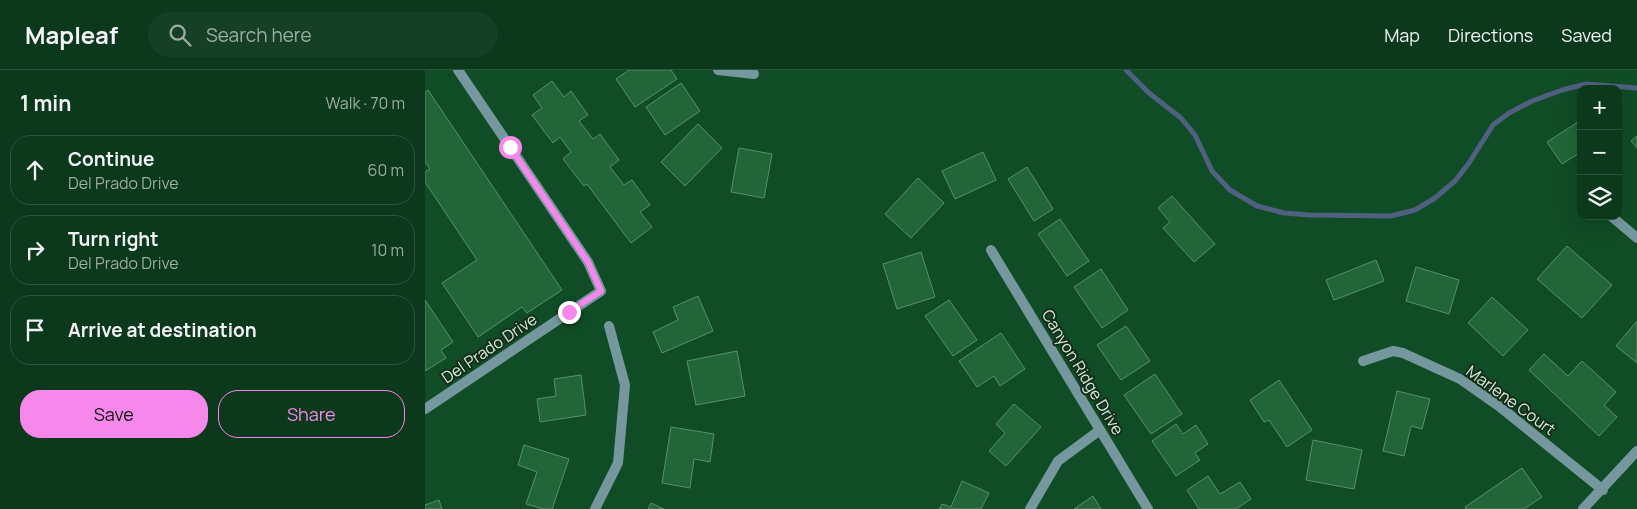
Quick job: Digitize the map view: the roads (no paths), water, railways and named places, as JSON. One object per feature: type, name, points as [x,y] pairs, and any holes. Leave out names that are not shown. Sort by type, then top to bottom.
[{"type":"street","name":"Del Prado Drive","points":[[425,409],[601,291],[588,262],[458,70]]},
{"type":"street","points":[[718,70],[754,74]]},
{"type":"street","points":[[1616,220],[1637,238]]},
{"type":"street","name":"Canyon Ridge Drive","points":[[991,250],[1148,509]]},
{"type":"street","points":[[595,509],[618,463],[625,386],[609,326]]},
{"type":"street","name":"Marlene Court","points":[[1363,361],[1393,352],[1403,353],[1460,379],[1500,407],[1603,490]]},
{"type":"street","points":[[1030,509],[1058,461],[1100,430]]},
{"type":"street","points":[[1583,509],[1603,490],[1637,451]]},
{"type":"waterway","points":[[1126,70],[1149,93],[1181,118],[1195,135],[1212,171],[1230,190],[1257,206],[1284,213],[1310,215],[1391,216],[1415,210],[1435,198],[1455,181],[1493,125],[1509,113],[1532,101],[1586,84],[1637,88]]}]
